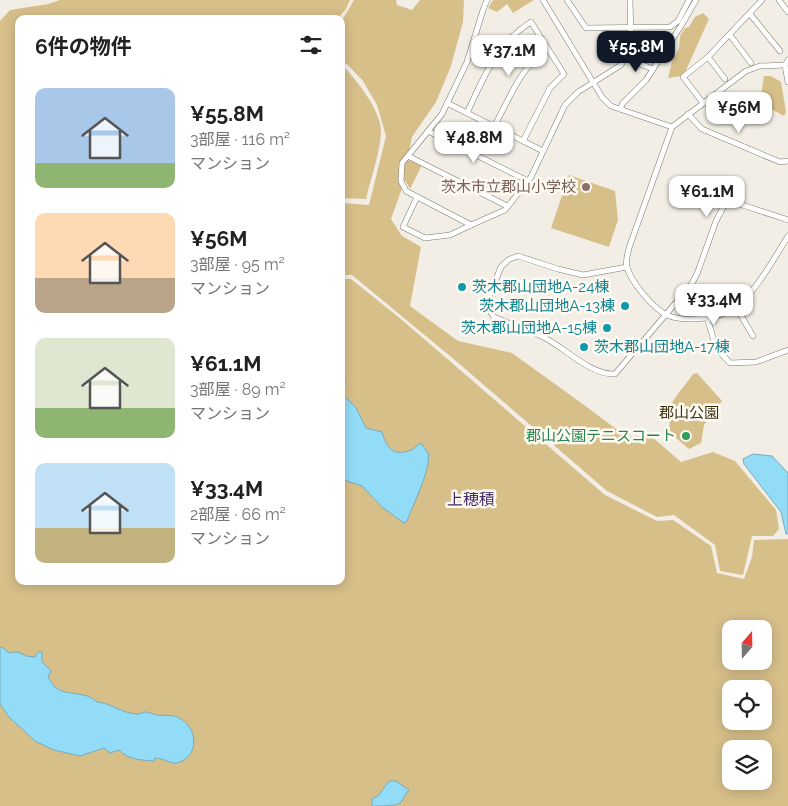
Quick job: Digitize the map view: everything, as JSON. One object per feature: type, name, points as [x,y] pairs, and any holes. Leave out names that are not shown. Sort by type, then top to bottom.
[{"type":"street","points":[[471,225],[406,192],[401,181],[402,163],[442,114],[467,62],[482,10],[488,0]]},
{"type":"street","points":[[543,0],[602,97],[611,106],[672,127]]},
{"type":"street","points":[[567,0],[586,28],[670,27],[678,21],[689,0]]},
{"type":"street","points":[[417,197],[403,227],[425,238],[450,234],[505,210],[528,180],[565,105],[578,92],[621,65],[632,42],[630,0]]},
{"type":"street","points":[[620,109],[623,103],[654,69],[682,26],[696,0]]},
{"type":"street","points":[[703,102],[682,77],[708,57],[762,0]]},
{"type":"street","points":[[779,0],[788,12]]},
{"type":"street","points":[[750,14],[780,51]]},
{"type":"street","points":[[467,113],[496,55],[508,40],[531,22],[564,74],[550,88],[523,141]]},
{"type":"street","points":[[730,35],[751,63]]},
{"type":"street","points":[[494,127],[523,71],[547,48]]},
{"type":"street","points":[[708,57],[725,79]]},
{"type":"street","points":[[625,58],[654,69]]},
{"type":"street","points":[[788,82],[786,63],[760,66],[746,71],[672,127],[629,248],[627,267],[640,291],[666,315],[679,319],[723,314],[736,307],[759,280],[788,236]]},
{"type":"street","points":[[447,103],[543,151]]},
{"type":"street","points":[[688,114],[702,129],[780,162],[788,161]]},
{"type":"street","points":[[428,130],[528,180]]},
{"type":"street","points":[[408,156],[508,206]]},
{"type":"street","points":[[627,267],[583,275],[518,256],[508,260],[501,267],[488,299],[490,311],[494,317],[542,336],[592,368],[608,375],[616,374],[691,285],[697,274],[716,221],[727,200],[788,220]]},
{"type":"street","points":[[736,307],[753,336]]},
{"type":"street","points":[[707,317],[716,348],[730,362],[756,362],[788,350]]},
{"type":"green space","points":[[60,0],[350,0],[341,15],[15,15],[15,585],[345,585],[345,279],[351,279],[402,320],[605,495],[657,521],[673,520],[711,546],[717,573],[744,579],[752,557],[754,540],[788,539],[788,806],[0,806],[0,21],[10,10],[48,4]]},
{"type":"green space","points":[[354,0],[396,0],[397,5],[412,10],[420,0],[464,0],[463,22],[451,66],[436,102],[412,137],[407,161],[410,160],[422,165],[410,189],[405,180],[391,219],[402,236],[421,247],[410,306],[458,341],[512,353],[627,437],[651,436],[681,462],[713,452],[735,461],[776,510],[779,529],[773,536],[752,536],[743,575],[720,571],[715,545],[674,515],[657,517],[607,491],[456,361],[352,275],[345,275],[345,203],[369,205],[386,136],[377,105],[363,81],[345,64],[345,15]]},
{"type":"green space","points":[[493,0],[534,0],[513,13],[507,4],[497,12],[488,8]]},
{"type":"green space","points":[[703,13],[709,19],[686,70],[681,76],[668,78],[672,62],[679,48],[680,36],[695,17]]},
{"type":"green space","points":[[345,68],[368,98],[381,126],[379,150],[366,199],[345,198]]},
{"type":"green space","points":[[764,76],[771,76],[781,82],[786,112],[784,116],[760,103]]},
{"type":"green space","points":[[569,175],[615,191],[618,220],[609,247],[551,228]]},
{"type":"green space","name":"郡山公園","points":[[697,373],[722,401],[704,425],[701,443],[689,449],[670,433],[669,411],[677,395],[693,374]]},
{"type":"water","points":[[345,397],[356,408],[366,428],[382,432],[388,447],[392,450],[395,452],[405,452],[414,449],[421,443],[428,453],[427,468],[421,487],[407,521],[404,523],[382,507],[362,486],[345,480]]},
{"type":"water","points":[[753,454],[772,456],[788,473],[788,534],[786,534],[781,512],[744,464],[743,459]]},
{"type":"water","points":[[2,647],[9,653],[16,652],[26,656],[35,657],[38,652],[42,652],[42,662],[51,671],[48,677],[54,686],[60,690],[87,696],[97,702],[133,714],[146,712],[179,718],[190,728],[193,735],[194,742],[190,755],[177,763],[158,758],[155,758],[154,761],[135,759],[119,750],[110,753],[104,748],[80,756],[54,750],[35,741],[9,717],[0,704],[0,648]]},
{"type":"water","points":[[389,781],[396,781],[409,790],[398,804],[372,806],[372,799],[378,796]]},
{"type":"place","name":"茨木市立郡山小学校","points":[[586,187]]},
{"type":"place","name":"茨木郡山団地A-24棟","points":[[462,287]]},
{"type":"place","name":"茨木郡山団地A-13棟","points":[[625,306]]},
{"type":"place","name":"茨木郡山団地A-15棟","points":[[607,328]]},
{"type":"place","name":"茨木郡山団地A-17棟","points":[[584,347]]},
{"type":"place","name":"郡山公園テニスコート","points":[[686,436]]},
{"type":"district","name":"上穂積","points":[[471,499]]}]
